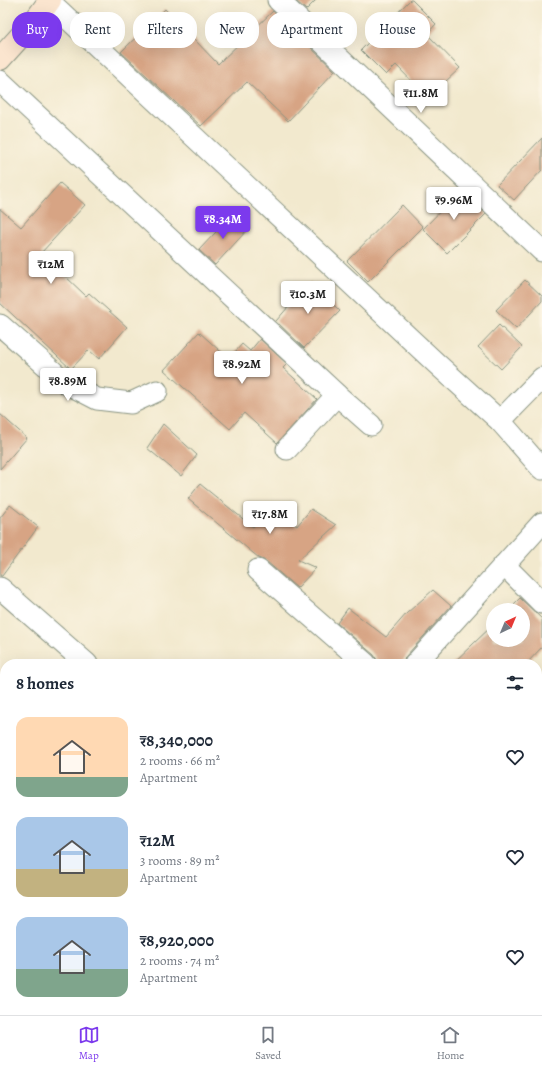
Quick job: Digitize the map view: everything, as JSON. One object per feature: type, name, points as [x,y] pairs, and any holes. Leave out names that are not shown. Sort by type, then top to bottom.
[{"type":"street","points":[[278,0],[542,251]]},
{"type":"street","points":[[0,59],[38,18],[50,1],[438,365],[500,421],[542,469]]},
{"type":"street","points":[[0,81],[371,425]]},
{"type":"street","points":[[0,325],[66,382],[97,399],[131,403],[157,391]]},
{"type":"street","points":[[500,421],[542,378]]},
{"type":"street","points":[[287,449],[337,395]]},
{"type":"street","points":[[419,659],[542,523]]},
{"type":"street","points":[[504,565],[542,603]]},
{"type":"street","points":[[258,570],[360,659]]},
{"type":"street","points":[[0,588],[81,659]]},
{"type":"building","points":[[295,0],[316,0],[306,10]]},
{"type":"building","points":[[410,0],[412,0],[424,12],[398,12]]},
{"type":"building","points":[[267,17],[267,48],[311,48],[335,71],[288,121],[247,82],[201,126],[121,52],[133,40],[133,48],[197,48],[197,42],[218,64],[235,48],[259,48],[259,24]]},
{"type":"building","points":[[430,18],[436,24],[430,31]]},
{"type":"building","points":[[430,37],[460,68],[428,98],[396,65],[386,75],[361,50],[365,46],[365,48],[430,48]]},
{"type":"building","points":[[542,138],[542,170],[514,200],[497,185]]},
{"type":"building","points":[[60,183],[85,205],[41,253],[86,296],[89,293],[127,327],[99,359],[89,350],[71,369],[0,303],[0,209],[21,227]]},
{"type":"building","points":[[461,190],[486,214],[447,253],[423,229]]},
{"type":"building","points":[[402,205],[423,227],[368,282],[347,261]]},
{"type":"building","points":[[232,215],[248,229],[215,265],[199,250]]},
{"type":"building","points":[[525,280],[542,296],[542,301],[516,329],[496,310]]},
{"type":"building","points":[[310,282],[340,311],[304,348],[276,321]]},
{"type":"building","points":[[499,325],[522,347],[501,369],[478,347]]},
{"type":"building","points":[[199,332],[229,359],[242,344],[250,351],[260,339],[287,364],[283,368],[317,399],[277,443],[244,413],[230,429],[164,370]]},
{"type":"building","points":[[0,414],[27,438],[0,469]]},
{"type":"building","points":[[163,424],[197,455],[181,476],[147,448]]},
{"type":"building","points":[[200,484],[253,527],[270,505],[297,526],[311,509],[336,525],[298,560],[316,568],[297,588],[266,561],[259,558],[188,499]]},
{"type":"building","points":[[10,505],[38,527],[2,576],[0,576],[0,518]]},
{"type":"building","points":[[433,590],[451,606],[404,659],[376,659],[374,655],[337,623],[348,608],[386,637],[407,613]]},
{"type":"building","points":[[520,598],[525,603],[515,603]]},
{"type":"building","points":[[530,608],[542,619],[542,647],[531,659],[457,659],[486,632],[486,647],[530,647]]}]
